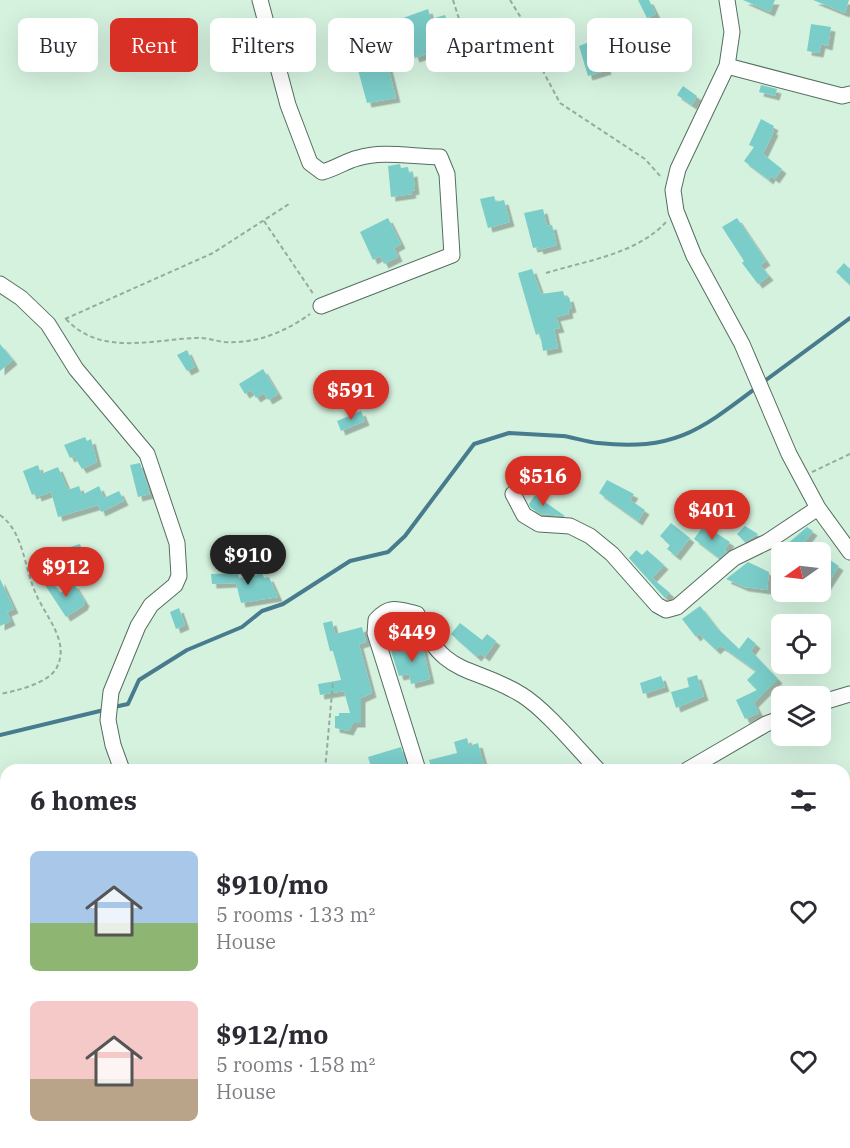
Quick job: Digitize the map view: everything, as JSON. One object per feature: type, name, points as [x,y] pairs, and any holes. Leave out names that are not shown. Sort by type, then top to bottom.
[{"type":"street","points":[[260,0],[288,105],[310,163],[322,172],[340,167],[356,158],[376,155],[440,158],[447,174],[452,255],[321,306]]},
{"type":"street","points":[[727,0],[732,32],[727,66],[678,169],[673,190],[676,211],[694,256],[742,344],[775,424],[802,478],[818,508],[850,552]]},
{"type":"street","points":[[727,66],[842,96],[850,94]]},
{"type":"street","points":[[0,284],[21,298],[48,324],[76,369],[147,454],[177,543],[178,576],[175,585],[151,605],[138,626],[111,692],[108,720],[120,764]]},
{"type":"street","points":[[513,494],[524,515],[539,524],[570,526],[590,536],[612,554],[657,605],[666,610],[676,608],[734,558],[767,542],[818,508]]},
{"type":"street","points":[[416,764],[375,633],[376,620],[382,613],[400,607],[417,614],[427,638],[438,652],[474,675],[524,696],[592,764]]},
{"type":"street","points":[[831,700],[850,694]]},
{"type":"street","points":[[697,764],[771,722]]},
{"type":"path","points":[[453,0],[459,18]]},
{"type":"path","points":[[510,0],[521,18]]},
{"type":"path","points":[[544,72],[560,103],[645,159],[673,190]]},
{"type":"path","points":[[48,324],[66,319],[213,253],[289,204]]},
{"type":"path","points":[[546,273],[642,242],[662,227],[676,211]]},
{"type":"path","points":[[66,319],[82,334],[108,340],[146,344],[198,338],[232,342],[275,334],[321,306],[264,221]]},
{"type":"path","points":[[802,478],[850,454]]},
{"type":"path","points":[[0,514],[14,530],[36,594],[52,622],[60,655],[55,672],[0,694]]},
{"type":"path","points":[[326,764],[333,682]]},
{"type":"building","points":[[638,0],[649,0],[656,14],[647,18]]},
{"type":"building","points":[[743,0],[775,0],[770,12]]},
{"type":"building","points":[[813,0],[849,0],[845,13]]},
{"type":"building","points":[[428,9],[431,18],[426,18],[426,54],[415,58],[414,18],[403,18]]},
{"type":"building","points":[[811,24],[831,27],[828,46],[821,44],[819,53],[807,51]]},
{"type":"building","points":[[587,43],[587,72],[601,72],[588,76],[579,46]]},
{"type":"building","points":[[359,72],[390,72],[396,98],[367,103]]},
{"type":"building","points":[[761,85],[777,89],[775,96],[759,92]]},
{"type":"building","points":[[683,86],[697,96],[692,105],[677,95]]},
{"type":"building","points":[[761,119],[774,126],[772,130],[774,131],[763,154],[782,169],[775,179],[771,176],[769,180],[744,161],[754,147],[749,145]]},
{"type":"building","points":[[400,164],[401,168],[408,167],[409,173],[413,172],[415,190],[411,191],[412,194],[391,197],[388,166]]},
{"type":"building","points":[[494,196],[496,202],[504,200],[510,222],[488,228],[480,199]]},
{"type":"building","points":[[543,209],[547,226],[552,225],[557,245],[539,250],[538,247],[533,248],[524,213]]},
{"type":"building","points":[[388,218],[401,244],[394,248],[398,257],[384,264],[380,256],[373,260],[360,232]]},
{"type":"building","points":[[737,218],[766,261],[760,265],[769,276],[758,284],[742,263],[744,261],[722,227]]},
{"type":"building","points":[[844,263],[850,269],[850,285],[836,272]]},
{"type":"building","points":[[532,269],[541,294],[563,291],[565,298],[569,297],[572,308],[568,309],[569,314],[556,317],[560,328],[554,329],[558,348],[543,351],[540,333],[536,335],[518,273]]},
{"type":"building","points":[[0,344],[13,360],[0,371]]},
{"type":"building","points":[[187,350],[195,367],[187,371],[177,355]]},
{"type":"building","points":[[263,369],[278,394],[268,400],[264,393],[256,398],[251,390],[245,394],[239,384]]},
{"type":"building","points":[[361,411],[365,421],[341,431],[337,421]]},
{"type":"building","points":[[85,437],[87,441],[91,439],[97,462],[82,469],[74,456],[70,458],[64,445]]},
{"type":"building","points":[[140,463],[150,494],[138,497],[130,465]]},
{"type":"building","points":[[38,465],[41,474],[58,467],[68,490],[79,486],[82,495],[99,486],[104,498],[119,491],[124,501],[101,512],[98,505],[58,517],[51,492],[37,497],[36,493],[32,495],[23,471]]},
{"type":"building","points":[[607,480],[634,494],[630,500],[645,510],[638,521],[599,493]]},
{"type":"building","points":[[535,495],[565,516],[541,514],[531,508],[529,504]]},
{"type":"building","points":[[671,523],[690,538],[676,556],[667,549],[670,545],[660,536]]},
{"type":"building","points":[[704,525],[730,542],[724,550],[727,552],[719,558],[694,539]]},
{"type":"building","points":[[745,526],[758,534],[745,542],[737,534]]},
{"type":"building","points":[[807,527],[813,531],[805,542],[790,542]]},
{"type":"building","points":[[80,544],[87,564],[74,569],[67,548]]},
{"type":"building","points":[[636,550],[642,555],[647,550],[664,565],[652,578],[670,593],[665,598],[629,558]]},
{"type":"building","points":[[831,561],[839,566],[831,578]]},
{"type":"building","points":[[748,562],[769,572],[767,590],[744,587],[726,579]]},
{"type":"building","points":[[238,573],[239,579],[262,573],[264,578],[269,577],[278,597],[241,603],[236,583],[212,584],[211,574]]},
{"type":"building","points":[[0,579],[14,609],[7,612],[11,621],[0,626]]},
{"type":"building","points":[[49,579],[60,593],[74,584],[85,602],[83,606],[66,617],[43,582]]},
{"type":"building","points":[[700,606],[717,628],[739,649],[748,637],[756,644],[751,651],[778,679],[754,703],[759,713],[745,719],[736,700],[757,690],[747,680],[756,671],[724,648],[720,646],[716,650],[699,634],[696,637],[682,619]]},
{"type":"building","points":[[179,608],[185,625],[176,629],[170,612]]},
{"type":"building","points":[[395,619],[410,622],[414,631],[389,644],[385,624]]},
{"type":"building","points":[[332,621],[335,634],[362,627],[366,642],[359,644],[372,693],[361,698],[361,723],[353,723],[349,731],[335,728],[335,716],[339,716],[339,713],[350,713],[344,691],[320,695],[318,684],[341,680],[323,623]]},
{"type":"building","points":[[460,623],[482,640],[487,634],[496,641],[485,657],[480,653],[477,657],[451,634]]},
{"type":"building","points":[[422,644],[430,679],[411,684],[409,674],[399,676],[391,651]]},
{"type":"building","points":[[697,675],[704,696],[676,708],[671,692],[689,687],[687,678]]},
{"type":"building","points":[[661,676],[665,687],[643,694],[640,683]]},
{"type":"building","points":[[467,738],[469,746],[478,743],[484,764],[430,764],[429,760],[457,753],[454,742]]},
{"type":"building","points":[[401,747],[406,764],[370,764],[368,757]]},
{"type":"waterway","points":[[762,383],[850,318]]},
{"type":"waterway","points":[[563,436],[624,445],[666,440],[684,435],[701,426],[756,388]]},
{"type":"waterway","points":[[114,707],[128,704],[139,680],[187,650],[242,627],[262,611],[283,604],[350,561],[388,552],[405,536],[474,444],[509,433],[562,436]]},
{"type":"waterway","points":[[0,735],[104,710]]}]
